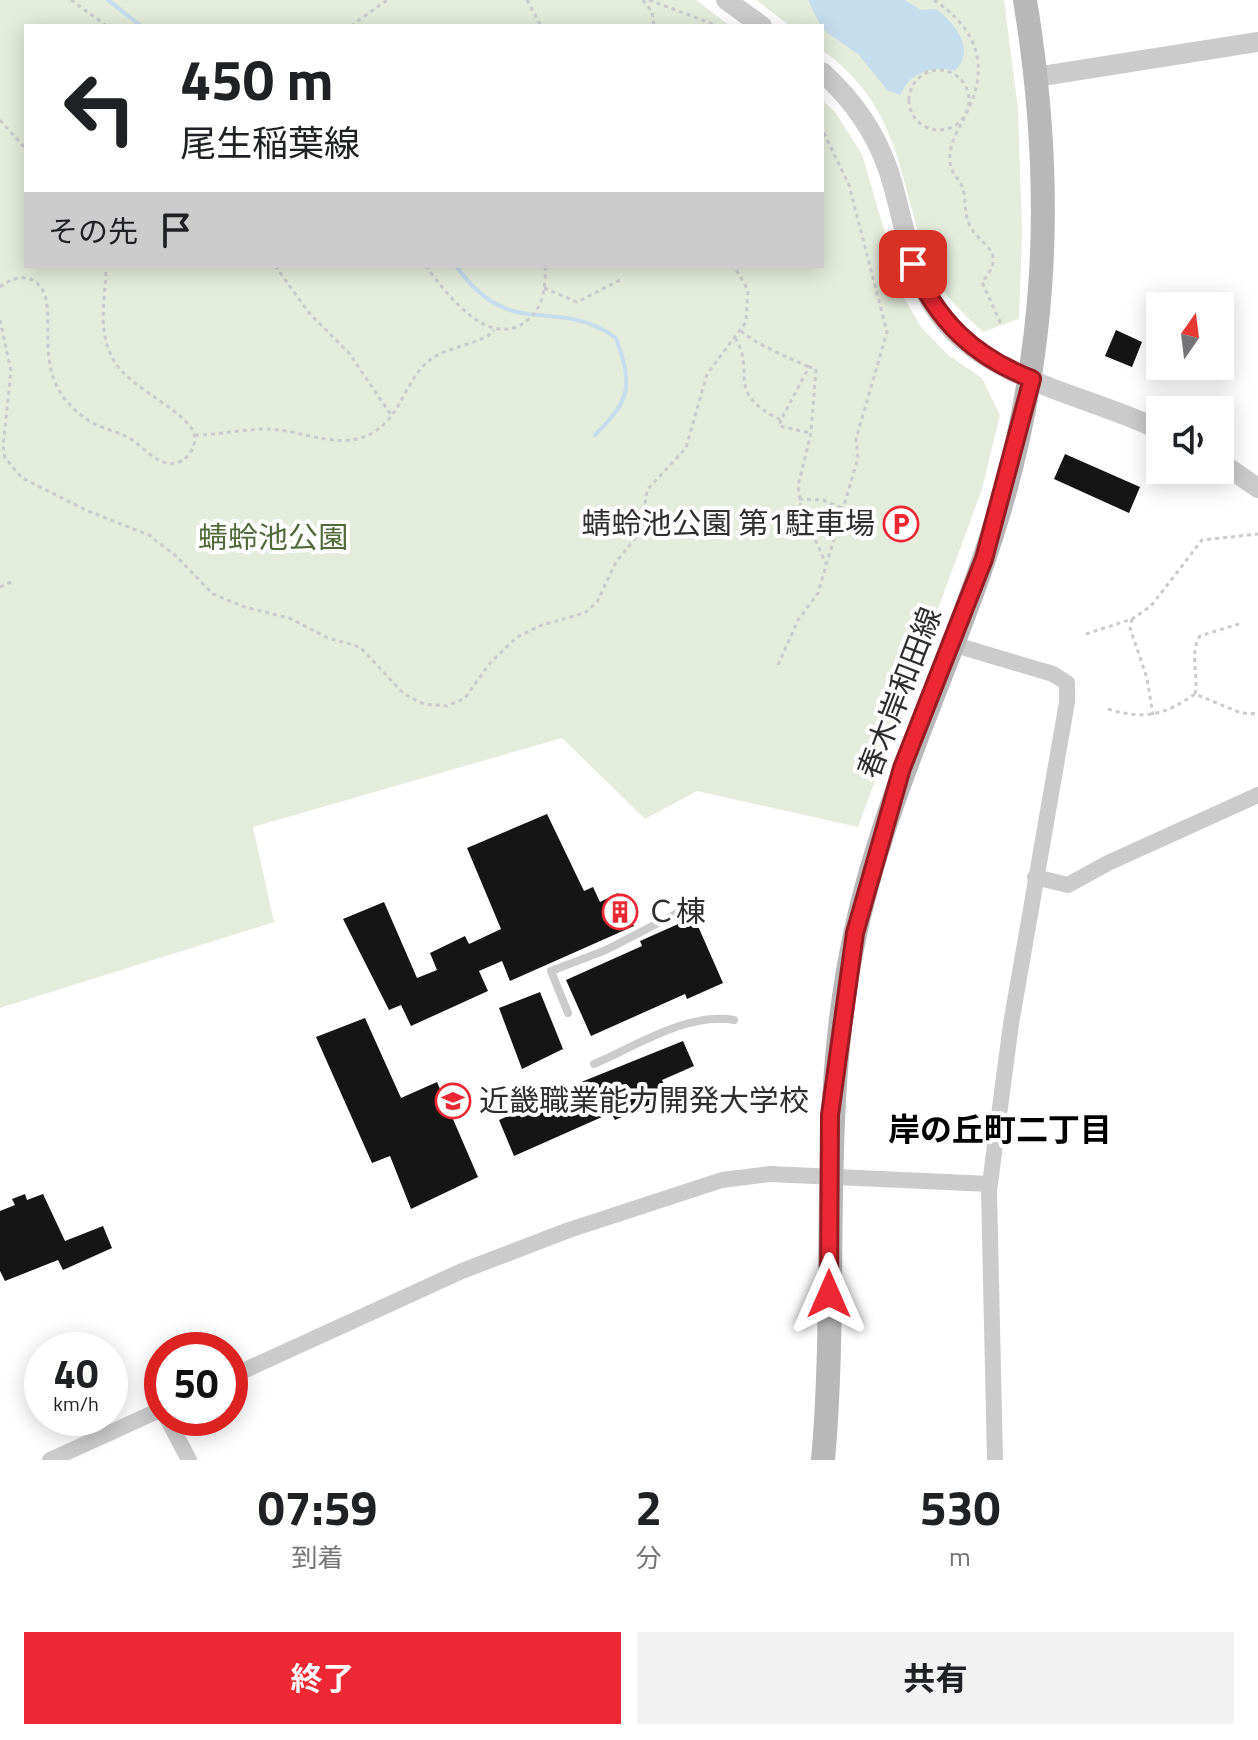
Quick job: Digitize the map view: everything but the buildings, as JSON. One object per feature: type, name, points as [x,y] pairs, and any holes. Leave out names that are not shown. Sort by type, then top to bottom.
[{"type":"main road","name":"春木岸和田線","points":[[823,1460],[829,1381],[829,1178],[833,1082],[855,933],[902,768],[952,644],[1007,485],[1032,379],[1046,224],[1036,77],[1025,0]]},
{"type":"street","points":[[726,0],[759,24]]},
{"type":"street","points":[[1036,77],[1258,42]]},
{"type":"street","points":[[824,74],[854,105],[879,147],[913,264],[937,312],[976,349],[1032,379],[1146,424]]},
{"type":"street","points":[[1234,472],[1258,488]]},
{"type":"street","points":[[952,644],[1053,674],[1067,683],[1067,702],[1035,877],[990,1184],[995,1460]]},
{"type":"street","points":[[1035,877],[1068,885],[1108,863],[1258,795]]},
{"type":"street","points":[[248,1369],[462,1271],[643,1205],[747,1175],[990,1184]]},
{"type":"street","points":[[50,1460],[144,1417]]},
{"type":"street","points":[[176,1436],[189,1460]]},
{"type":"lane","points":[[568,1013],[551,971],[606,950],[689,907]]},
{"type":"lane","points":[[594,1064],[676,1028],[720,1018],[734,1020]]},
{"type":"path","points":[[71,0],[104,24]]},
{"type":"path","points":[[354,24],[387,0]]},
{"type":"path","points":[[527,0],[540,24]]},
{"type":"path","points":[[643,0],[652,12],[654,24]]},
{"type":"path","points":[[649,0],[714,24]]},
{"type":"path","points":[[934,0],[962,23],[978,56],[978,86],[967,114],[954,135],[951,166],[963,189],[969,225],[988,244],[992,254],[988,275],[982,282],[1001,324]]},
{"type":"path","points":[[704,24],[706,20]]},
{"type":"path","points":[[946,71],[965,84],[970,104],[967,114],[948,129],[927,128],[912,114],[911,89],[925,74],[946,71]]},
{"type":"path","points":[[0,120],[24,147]]},
{"type":"path","points":[[778,665],[798,620],[818,593],[858,458],[856,439],[887,332],[849,185],[824,133]]},
{"type":"path","points":[[0,287],[7,281],[25,277],[44,290],[48,357],[54,381],[69,404],[89,421],[131,439],[157,460],[174,464],[181,462],[192,450],[195,435],[184,417],[136,387],[115,362],[101,318],[106,268]]},
{"type":"path","points":[[276,268],[310,314],[349,353],[391,415]]},
{"type":"path","points":[[428,268],[450,297],[494,330],[512,330],[534,314],[544,288],[545,268]]},
{"type":"path","points":[[0,320],[11,371],[3,446],[5,458],[22,478],[88,511],[149,535],[213,594],[236,604],[289,618],[328,638],[360,647],[404,694],[424,704],[447,706],[465,698],[490,663],[517,637],[542,625],[585,613],[597,602],[616,562],[641,531],[647,490],[686,448],[707,374],[741,331],[750,301],[743,279],[735,268]]},
{"type":"path","points":[[544,288],[577,302],[622,279]]},
{"type":"path","points":[[195,435],[272,429],[344,442],[369,435],[391,415],[423,365],[449,348],[493,334],[494,330]]},
{"type":"path","points":[[741,331],[771,346],[779,355],[816,369],[811,433],[799,475],[799,499],[826,564]]},
{"type":"path","points":[[735,338],[740,346],[747,392],[759,407],[781,420]]},
{"type":"path","points":[[809,367],[779,426],[811,433]]},
{"type":"path","points":[[799,499],[823,500],[843,509]]},
{"type":"path","points":[[1086,634],[1132,619],[1159,597],[1202,540],[1258,534]]},
{"type":"path","points":[[0,587],[11,582]]},
{"type":"path","points":[[1132,619],[1130,628],[1147,678],[1153,715]]},
{"type":"path","points":[[1108,709],[1131,716],[1171,711],[1195,694],[1198,680],[1196,642],[1200,636],[1242,623]]},
{"type":"path","points":[[1195,694],[1229,709],[1258,714]]},
{"type":"green space","name":"蜻蛉池公園","points":[[0,0],[696,0],[727,24],[24,24],[24,268],[824,268],[824,102],[835,112],[862,154],[904,298],[922,328],[948,355],[982,378],[1000,415],[982,489],[858,827],[697,791],[645,819],[562,738],[253,827],[274,922],[0,1008]]},
{"type":"green space","points":[[756,0],[1004,0],[1018,109],[1022,232],[1019,319],[983,332],[950,299],[935,276],[886,127],[871,100],[850,74],[824,52],[824,24],[787,24]]},
{"type":"water","points":[[808,0],[905,0],[921,10],[936,9],[950,22],[961,38],[964,56],[954,71],[930,70],[915,76],[901,95],[888,91],[858,54],[824,30],[824,24],[820,24]]},
{"type":"waterway","points":[[108,0],[138,24]]},
{"type":"waterway","points":[[458,268],[476,290],[496,304],[534,315],[573,319],[594,325],[616,338],[625,368],[625,391],[616,411],[595,435]]},
{"type":"place","name":"蜻蛉池公園 第1駐車場","points":[[901,524]]},
{"type":"place","name":"Ｃ棟","points":[[620,912]]},
{"type":"place","name":"近畿職業能力開発大学校","points":[[453,1101]]},
{"type":"district","name":"岸の丘町二丁目","points":[[1000,1130]]},
{"type":"route","points":[[829,1294],[830,1115],[855,933],[902,768],[984,559],[1007,485],[1032,379],[995,362],[956,333],[937,312],[913,264]]}]
